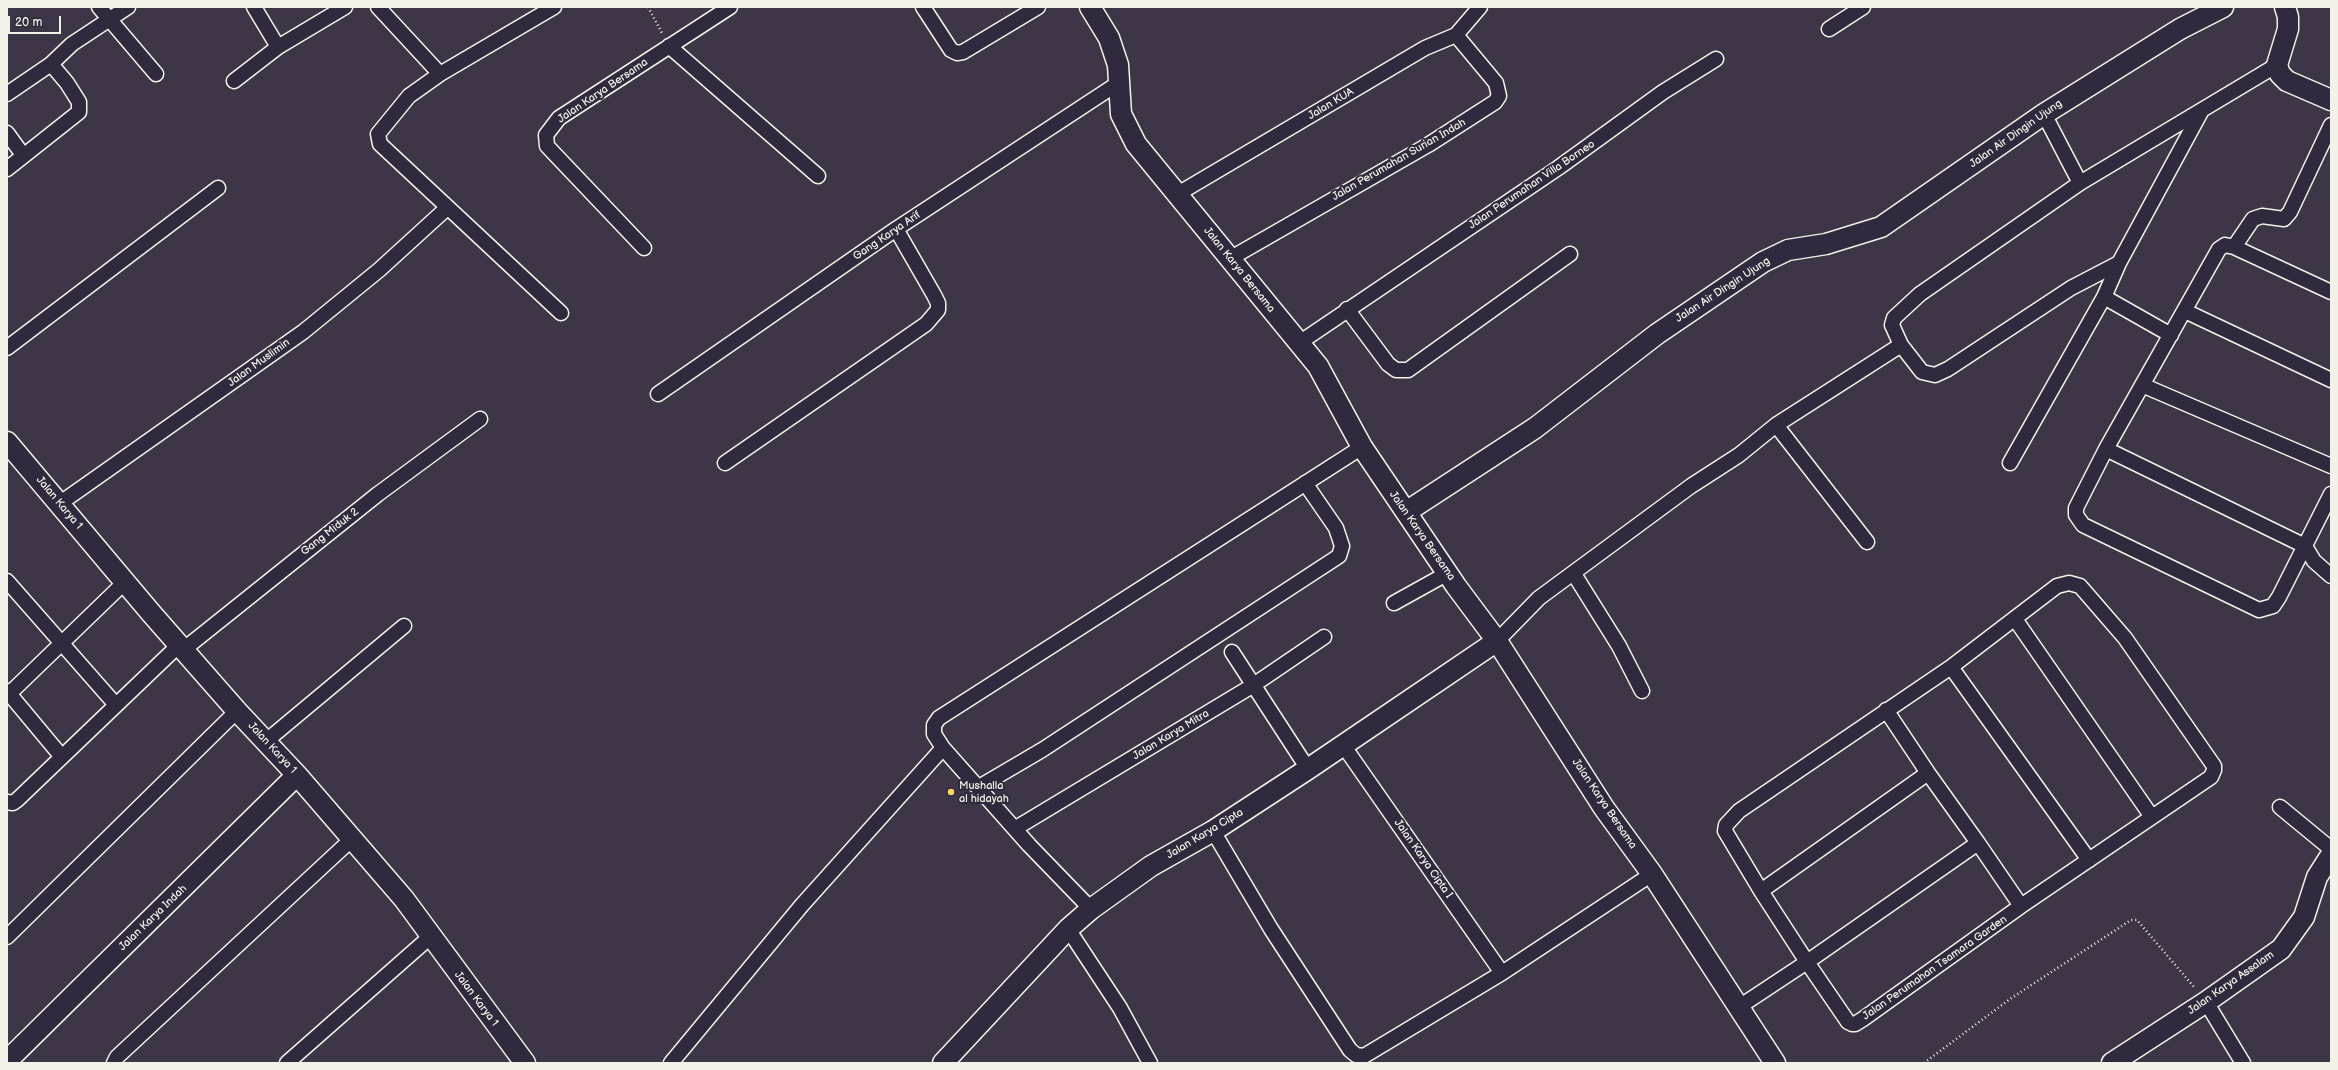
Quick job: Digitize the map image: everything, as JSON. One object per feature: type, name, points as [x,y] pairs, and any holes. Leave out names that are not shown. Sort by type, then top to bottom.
[{"type":"street","points":[[100,7],[108,20],[156,74]]},
{"type":"street","points":[[7,94],[51,64],[72,44],[128,7]]},
{"type":"street","points":[[254,7],[278,47]]},
{"type":"street","points":[[234,81],[278,47],[345,7]]},
{"type":"street","points":[[378,7],[440,74]]},
{"type":"street","points":[[554,7],[440,74],[409,96],[378,134],[380,144],[561,313]]},
{"type":"street","name":"Jalan Karya Bersama","points":[[644,248],[547,146],[546,135],[559,118],[730,7]]},
{"type":"street","points":[[923,7],[951,50],[957,53],[963,52],[1038,7]]},
{"type":"street","name":"Jalan Karya Bersama","points":[[1090,7],[1109,38],[1118,65],[1121,114],[1136,144],[1176,195],[1231,258],[1318,366],[1362,447],[1448,574],[1497,642],[1604,808],[1652,874],[1775,1063]]},
{"type":"street","name":"Jalan KUA","points":[[1176,195],[1424,48],[1456,34],[1480,7]]},
{"type":"street","points":[[1830,29],[1863,7]]},
{"type":"street","name":"Jalan Air Dingin Ujung","points":[[1406,512],[1535,428],[1657,334],[1763,262],[1788,250],[1826,244],[1881,227],[2044,114],[2180,29],[2223,7]]},
{"type":"street","points":[[2285,7],[2288,17],[2288,28],[2277,65],[2280,74],[2287,81],[2331,100]]},
{"type":"street","name":"Jalan Perumahan Surian Indah","points":[[1231,258],[1428,145],[1495,102],[1499,96],[1496,83],[1456,34]]},
{"type":"street","points":[[669,46],[818,176]]},
{"type":"street","name":"Jalan Perumahan Villa Borneo","points":[[1299,343],[1347,309],[1558,168],[1663,92],[1716,59]]},
{"type":"street","points":[[7,169],[79,112],[78,102],[67,83],[51,64]]},
{"type":"street","points":[[2119,263],[2071,288],[1948,369],[1935,375],[1922,372],[1901,345],[1892,325],[1894,318],[1920,294],[2080,183],[2277,65]]},
{"type":"street","name":"Gang Karya Arif","points":[[658,394],[896,229],[1120,82]]},
{"type":"street","points":[[2010,463],[2104,297],[2119,263],[2202,110]]},
{"type":"street","points":[[2044,114],[2080,183]]},
{"type":"street","points":[[2234,247],[2253,219],[2262,216],[2284,219],[2290,212],[2331,125]]},
{"type":"street","points":[[7,133],[23,155]]},
{"type":"street","points":[[7,348],[218,188]]},
{"type":"street","name":"Jalan Muslimin","points":[[59,504],[303,332],[379,270],[447,208]]},
{"type":"street","points":[[724,463],[926,324],[938,310],[938,303],[934,294],[896,229]]},
{"type":"street","points":[[2331,292],[2234,247],[2225,245],[2219,249],[2106,449],[2076,508],[2080,522],[2090,528],[2259,610],[2273,606],[2279,597],[2331,494]]},
{"type":"street","points":[[1347,309],[1388,364],[1396,370],[1408,370],[1570,254]]},
{"type":"street","points":[[2104,297],[2171,335]]},
{"type":"street","points":[[2185,311],[2331,380]]},
{"type":"street","points":[[1497,642],[1539,598],[1574,574],[1776,425],[1901,345]]},
{"type":"street","points":[[2142,385],[2331,466]]},
{"type":"street","name":"Gang Miduk 2","points":[[7,802],[17,800],[116,705],[181,647],[378,494],[480,419]]},
{"type":"street","points":[[1776,425],[1867,542]]},
{"type":"street","name":"Jalan Karya 1","points":[[7,442],[181,647],[265,742],[297,775],[404,899],[520,1061]]},
{"type":"street","points":[[1091,909],[1029,845],[1016,828],[943,748],[934,734],[934,725],[939,718],[1362,447]]},
{"type":"street","points":[[2106,449],[2305,546],[2314,561],[2331,576]]},
{"type":"street","points":[[979,787],[1042,750],[1339,556],[1342,546],[1336,528],[1305,483]]},
{"type":"street","points":[[1394,603],[1448,574]]},
{"type":"street","points":[[1574,574],[1619,646],[1642,692]]},
{"type":"street","points":[[7,581],[116,705]]},
{"type":"street","points":[[62,756],[8,693],[125,582]]},
{"type":"street","name":"Jalan Perumahan Tsamara Garden","points":[[2069,583],[2080,586],[2125,638],[2214,766],[2214,770],[2211,777],[2022,906],[1855,1024],[1848,1022],[1807,962],[1761,891],[1725,831],[1726,825],[1739,811],[1951,667],[2057,586],[2069,583]]},
{"type":"street","points":[[2015,619],[2152,817]]},
{"type":"street","points":[[265,742],[404,626]]},
{"type":"street","name":"Jalan Karya Mitra","points":[[1016,828],[1252,686],[1324,638]]},
{"type":"street","name":"Jalan Karya Cipta","points":[[943,1063],[1068,928],[1091,909],[1151,866],[1213,831],[1497,642]]},
{"type":"street","points":[[1232,652],[1252,686],[1308,769]]},
{"type":"street","points":[[1951,667],[2089,860]]},
{"type":"street","points":[[1886,710],[1928,773],[2022,906]]},
{"type":"street","points":[[7,937],[237,711]]},
{"type":"street","name":"Jalan Karya Cipta I","points":[[1343,745],[1502,973]]},
{"type":"street","points":[[671,1063],[802,905],[943,748]]},
{"type":"street","points":[[1761,891],[1928,773]]},
{"type":"street","name":"Jalan Karya Indah","points":[[7,1061],[297,775]]},
{"type":"street","points":[[2280,807],[2331,849]]},
{"type":"street","points":[[1213,831],[1270,929],[1346,1044],[1356,1055],[1364,1056],[1502,973],[1652,874]]},
{"type":"street","points":[[114,1063],[117,1057],[352,839]]},
{"type":"street","points":[[1739,1007],[1807,962],[1978,843]]},
{"type":"street","name":"Jalan Karya Assalam","points":[[2112,1063],[2206,1002],[2280,948],[2304,918],[2317,877],[2331,855]]},
{"type":"street","points":[[1068,928],[1120,1008],[1150,1063]]},
{"type":"street","points":[[287,1063],[430,937]]},
{"type":"street","points":[[2206,1002],[2243,1063]]},
{"type":"path","points":[[648,7],[669,46]]},
{"type":"path","points":[[1924,1063],[2010,999],[2130,920],[2137,920],[2206,1002]]},
{"type":"place","name":"Mushalla al hidayah","points":[[951,792]]}]
